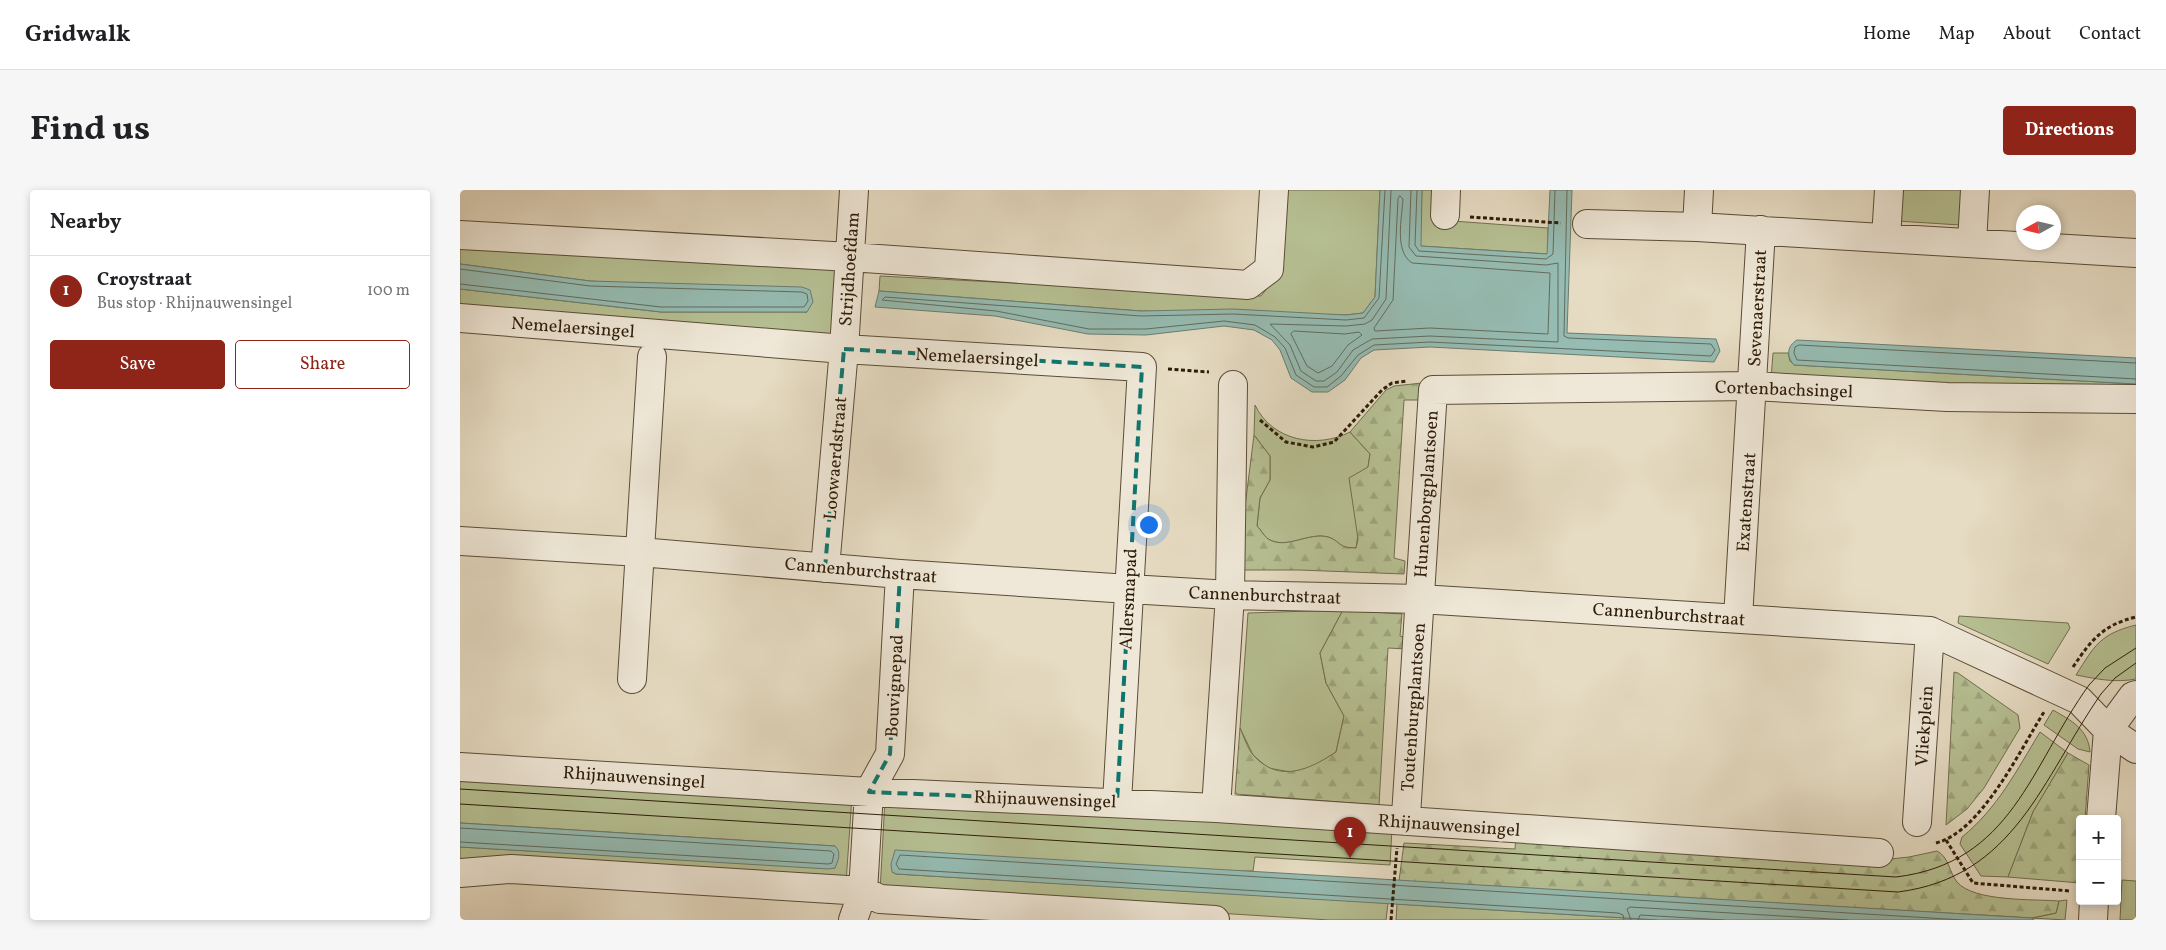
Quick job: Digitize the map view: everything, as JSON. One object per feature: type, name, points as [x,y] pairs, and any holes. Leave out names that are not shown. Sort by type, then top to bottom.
[{"type":"street","name":"Strijdhoefdam","points":[[844,349],[854,190]]},
{"type":"street","points":[[460,235],[850,258],[1248,285],[1269,268],[1274,190]]},
{"type":"street","points":[[1697,227],[1699,190]]},
{"type":"street","points":[[1886,238],[1889,190]]},
{"type":"street","points":[[1972,243],[1975,190]]},
{"type":"street","name":"Sevenaerstraat","points":[[1587,224],[1761,230],[2136,253]]},
{"type":"street","name":"Sevenaerstraat","points":[[1753,386],[1761,230]]},
{"type":"street","name":"Nemelaersingel","points":[[460,318],[844,349],[1142,367]]},
{"type":"street","name":"Loowaerdstraat","points":[[825,568],[844,349]]},
{"type":"street","points":[[632,679],[652,357]]},
{"type":"street","name":"Allersmapad","points":[[1117,802],[1142,367]]},
{"type":"street","points":[[1216,808],[1230,595],[1233,385]]},
{"type":"street","name":"Cortenbachsingel","points":[[1433,390],[1753,386],[1947,397],[2136,399]]},
{"type":"street","name":"Exatenstraat","points":[[1738,618],[1753,386]]},
{"type":"street","name":"Hunenborgplantsoen","points":[[1420,599],[1433,390]]},
{"type":"street","name":"Cannenburchstraat","points":[[460,541],[640,552],[900,574],[1129,589],[1230,595],[1420,599],[1930,630],[2079,700],[2108,730],[2136,749]]},
{"type":"street","name":"Bouvignepad","points":[[869,792],[890,754],[900,574]]},
{"type":"street","name":"Toutenburgplantsoen","points":[[1406,816],[1420,599]]},
{"type":"street","name":"Vliekplein","points":[[1922,834],[1930,630]]},
{"type":"street","points":[[2101,815],[2108,730],[2133,696],[2136,695]]},
{"type":"street","points":[[2108,730],[2136,727]]},
{"type":"street","name":"Rhijnauwensingel","points":[[460,767],[869,792],[1117,802],[1879,853]]},
{"type":"street","points":[[853,920],[863,891],[869,792]]},
{"type":"street","points":[[460,873],[511,869],[863,891],[880,899],[1215,920]]},
{"type":"street","points":[[2087,905],[2093,920]]},
{"type":"path","points":[[1445,203],[1530,221]]},
{"type":"path","points":[[1142,367],[1223,373],[1233,385]]},
{"type":"path","points":[[1258,418],[1263,425],[1286,442],[1313,447],[1334,442],[1382,390],[1392,383],[1424,380],[1433,390]]},
{"type":"path","points":[[1946,840],[1983,810],[2088,644],[2104,628],[2136,616]]},
{"type":"path","points":[[1922,834],[1946,840],[1973,883],[2076,895]]},
{"type":"path","points":[[1391,920],[1394,877]]},
{"type":"highlighted area","points":[[844,349],[1142,367],[1117,802],[869,792],[890,754],[900,574],[825,568]]},
{"type":"green space","points":[[1284,190],[1380,190],[1375,297],[1363,313],[1346,315],[1141,311],[879,291],[880,276],[1261,296],[1279,273]]},
{"type":"green space","points":[[1422,190],[1440,190],[1439,220],[1548,228],[1548,254],[1420,246]]},
{"type":"green space","points":[[1899,190],[1963,190],[1960,225],[1897,221]]},
{"type":"green space","points":[[460,241],[838,264],[833,340],[460,313],[460,289],[661,312],[807,312],[633,284],[590,281],[460,264]]},
{"type":"green space","points":[[1773,353],[1788,353],[1790,361],[1794,365],[2136,384],[2136,392],[1771,379]]},
{"type":"green space","points":[[1422,383],[1422,400],[1404,400],[1394,558],[1405,561],[1404,574],[1237,570],[1254,435],[1270,456],[1270,480],[1260,498],[1257,526],[1265,536],[1270,540],[1284,543],[1321,536],[1328,537],[1342,546],[1356,548],[1358,539],[1349,478],[1368,467],[1370,454],[1350,432],[1386,390],[1394,386]]},
{"type":"green space","points":[[1255,405],[1272,427],[1284,434],[1296,438],[1324,440],[1350,432],[1370,454],[1356,548],[1342,546],[1328,537],[1321,536],[1284,543],[1277,542],[1268,539],[1257,526],[1260,498],[1270,480],[1270,456],[1254,435]]},
{"type":"green space","points":[[1343,610],[1320,653],[1326,683],[1344,716],[1336,752],[1313,767],[1291,772],[1268,768],[1253,755],[1240,728],[1248,613]]},
{"type":"green space","points":[[1343,610],[1402,614],[1400,636],[1407,638],[1407,649],[1388,648],[1379,805],[1235,794],[1240,728],[1254,756],[1264,765],[1274,770],[1295,771],[1316,764],[1336,752],[1344,716],[1326,683],[1320,653]]},
{"type":"green space","points":[[1959,616],[2068,623],[2070,628],[2048,664],[1958,623]]},
{"type":"green space","points":[[2136,625],[2136,679],[2113,681],[2076,675],[2094,648],[2106,637],[2114,632]]},
{"type":"green space","points":[[1954,672],[2018,715],[2020,728],[1984,788],[1967,809],[1946,825]]},
{"type":"green space","points":[[2053,710],[2078,726],[2086,737],[2090,752],[2078,749],[2044,725]]},
{"type":"green space","points":[[2040,732],[2068,753],[2033,812],[2008,877],[1981,876],[1960,844],[1962,837],[1986,814],[1996,801]]},
{"type":"green space","points":[[2068,753],[2089,765],[2085,815],[2076,815],[2076,883],[2008,877],[2033,812]]},
{"type":"green space","points":[[460,772],[852,796],[846,883],[460,861],[460,847],[835,868],[835,846],[460,823]]},
{"type":"green space","points":[[885,799],[1392,828],[1390,865],[1255,857],[1253,871],[892,872],[896,874],[1388,903],[1386,920],[1329,920],[880,892]]},
{"type":"green space","points":[[1516,836],[1881,860],[1937,851],[1944,857],[1957,882],[1977,893],[2005,898],[2059,901],[2056,913],[2032,918],[1399,881],[1404,843],[1515,849]]},
{"type":"green space","points":[[2122,880],[2136,881],[2136,920],[2120,920]]},
{"type":"green space","points":[[2067,900],[2065,920],[2032,918],[2056,913],[2059,901]]},
{"type":"green space","points":[[1397,904],[1659,920],[1396,920]]},
{"type":"water","points":[[1380,190],[1422,190],[1421,246],[1547,254],[1550,190],[1572,190],[1567,333],[1716,339],[1720,351],[1714,362],[1430,347],[1374,350],[1361,358],[1345,380],[1328,392],[1312,392],[1291,378],[1280,350],[1272,340],[1254,330],[1224,326],[1146,335],[1088,334],[995,316],[875,307],[879,291],[1141,311],[1233,309],[1346,315],[1363,313],[1375,297]]},
{"type":"water","points":[[460,264],[590,281],[802,287],[810,290],[813,302],[807,312],[661,312],[460,289]]},
{"type":"water","points":[[1797,340],[2136,358],[2136,384],[1794,365],[1789,351],[1791,345]]},
{"type":"water","points":[[460,823],[835,846],[839,857],[835,868],[828,869],[460,847]]},
{"type":"water","points":[[895,850],[2032,918],[2034,920],[1659,920],[896,874],[892,872],[891,864]]},
{"type":"tram line","points":[[460,789],[1896,877],[1935,868],[1967,853],[1992,832],[2014,806],[2033,778],[2089,685],[2105,668],[2136,648]]},
{"type":"tram line","points":[[460,804],[1898,892],[1938,883],[1971,867],[1998,845],[2021,819],[2042,790],[2101,694],[2115,678],[2136,663]]},
{"type":"place","name":"Croystraat","points":[[1350,858]]}]
